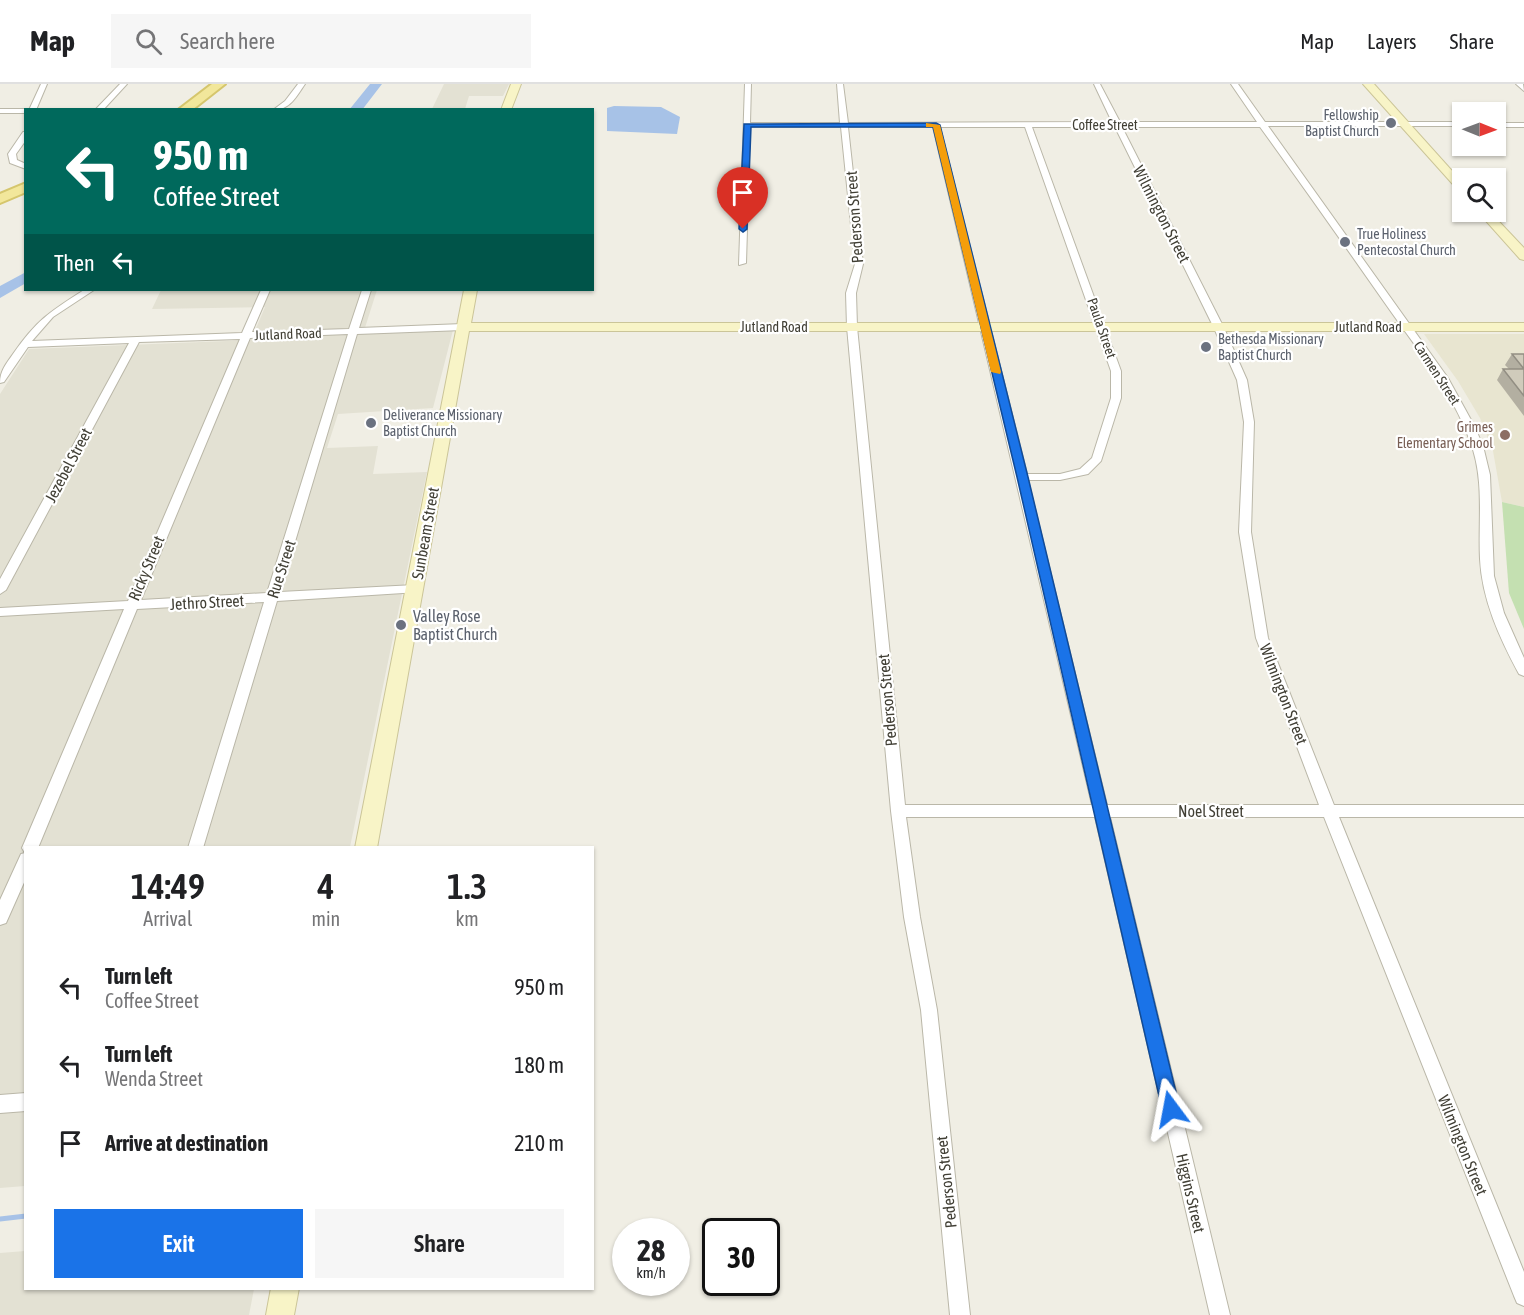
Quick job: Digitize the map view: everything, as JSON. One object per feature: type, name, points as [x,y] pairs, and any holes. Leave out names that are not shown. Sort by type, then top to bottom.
[{"type":"main road","points":[[172,108],[204,84]]},
{"type":"main road","points":[[187,108],[219,84]]},
{"type":"main road","points":[[0,190],[24,179]]},
{"type":"main road","points":[[0,199],[24,188]]},
{"type":"street","points":[[33,108],[44,84]]},
{"type":"street","points":[[100,108],[124,84]]},
{"type":"street","points":[[279,108],[288,103],[302,84]]},
{"type":"street","points":[[507,108],[516,84]]},
{"type":"street","points":[[742,263],[748,84]]},
{"type":"street","name":"Pederson Street","points":[[840,84],[859,264],[852,293],[852,327],[898,811],[912,917],[929,1010],[960,1315]]},
{"type":"street","name":"Wilmington Street","points":[[1097,84],[1219,328],[1242,380],[1250,422],[1245,532],[1262,639],[1524,1296]]},
{"type":"street","name":"Carmen Street","points":[[1234,84],[1443,378],[1469,423],[1477,444],[1486,485],[1488,577],[1510,645],[1524,671]]},
{"type":"street","points":[[1368,84],[1457,168]]},
{"type":"street","points":[[1379,84],[1452,175]]},
{"type":"street","points":[[1519,84],[1524,89]]},
{"type":"street","points":[[0,111],[24,111]]},
{"type":"street","name":"Paula Street","points":[[1022,477],[1060,477],[1084,472],[1097,459],[1116,398],[1116,371],[1102,327],[1028,124]]},
{"type":"street","name":"Coffee Street","points":[[747,125],[1452,124]]},
{"type":"street","points":[[1506,124],[1524,125]]},
{"type":"street","name":"Higgins Street","points":[[936,125],[1022,477],[1220,1315]]},
{"type":"street","points":[[24,137],[12,154],[13,161],[24,166]]},
{"type":"street","points":[[1506,219],[1524,239]]},
{"type":"street","points":[[1493,222],[1524,256]]},
{"type":"street","points":[[0,380],[24,344],[50,315],[87,291]]},
{"type":"street","name":"Ricky Street","points":[[31,846],[265,291]]},
{"type":"street","name":"Rue Street","points":[[196,846],[271,601],[269,599],[277,583],[366,291]]},
{"type":"street","name":"Sunbeam Street","points":[[366,846],[470,291]]},
{"type":"street","name":"Jutland Road","points":[[24,344],[463,327],[1524,327]]},
{"type":"street","name":"Jezebel Street","points":[[0,590],[135,340]]},
{"type":"street","name":"Jethro Street","points":[[0,612],[130,607],[415,589]]},
{"type":"street","name":"Noel Street","points":[[898,811],[1524,811]]},
{"type":"street","points":[[0,918],[24,864]]},
{"type":"street","points":[[0,1104],[24,1102]]},
{"type":"street","points":[[280,1315],[285,1290]]},
{"type":"shaded area","points":[[444,84],[509,84],[503,96],[469,96],[465,108],[432,108]]},
{"type":"shaded area","points":[[161,291],[377,291],[363,334],[453,330],[433,408],[338,414],[327,448],[378,446],[373,474],[427,472],[350,846],[24,846],[24,1186],[0,1188],[0,394],[29,349],[251,340],[265,307],[152,309]]},
{"type":"shaded area","name":"Grimes Elementary School","points":[[1424,334],[1524,334],[1524,507],[1502,502],[1493,451],[1480,418],[1458,381]]},
{"type":"shaded area","points":[[24,1251],[24,1290],[254,1290],[249,1315],[0,1315],[0,1253]]},
{"type":"green space","points":[[1502,502],[1524,507],[1524,629],[1509,593]]},
{"type":"water","points":[[614,106],[661,107],[680,117],[677,134],[607,131],[607,108]]},
{"type":"building","points":[[1512,354],[1524,354],[1524,369]]},
{"type":"building","points":[[1503,369],[1524,369],[1524,396]]},
{"type":"waterway","points":[[357,108],[376,84]]},
{"type":"waterway","points":[[0,293],[24,277]]},
{"type":"waterway","points":[[0,1219],[24,1216]]},
{"type":"slow traffic","points":[[929,125],[936,125],[996,372]]},
{"type":"place","name":"Fellowship Baptist Church","points":[[1391,123]]},
{"type":"place","name":"True Holiness Pentecostal Church","points":[[1345,242]]},
{"type":"place","name":"Bethesda Missionary Baptist Church","points":[[1206,347]]},
{"type":"place","name":"Deliverance Missionary Baptist Church","points":[[371,423]]},
{"type":"place","name":"Grimes Elementary School","points":[[1505,435]]},
{"type":"place","name":"Valley Rose Baptist Church","points":[[401,625]]},
{"type":"route","points":[[743,229],[747,125],[936,125],[1022,477],[1171,1109]]}]
